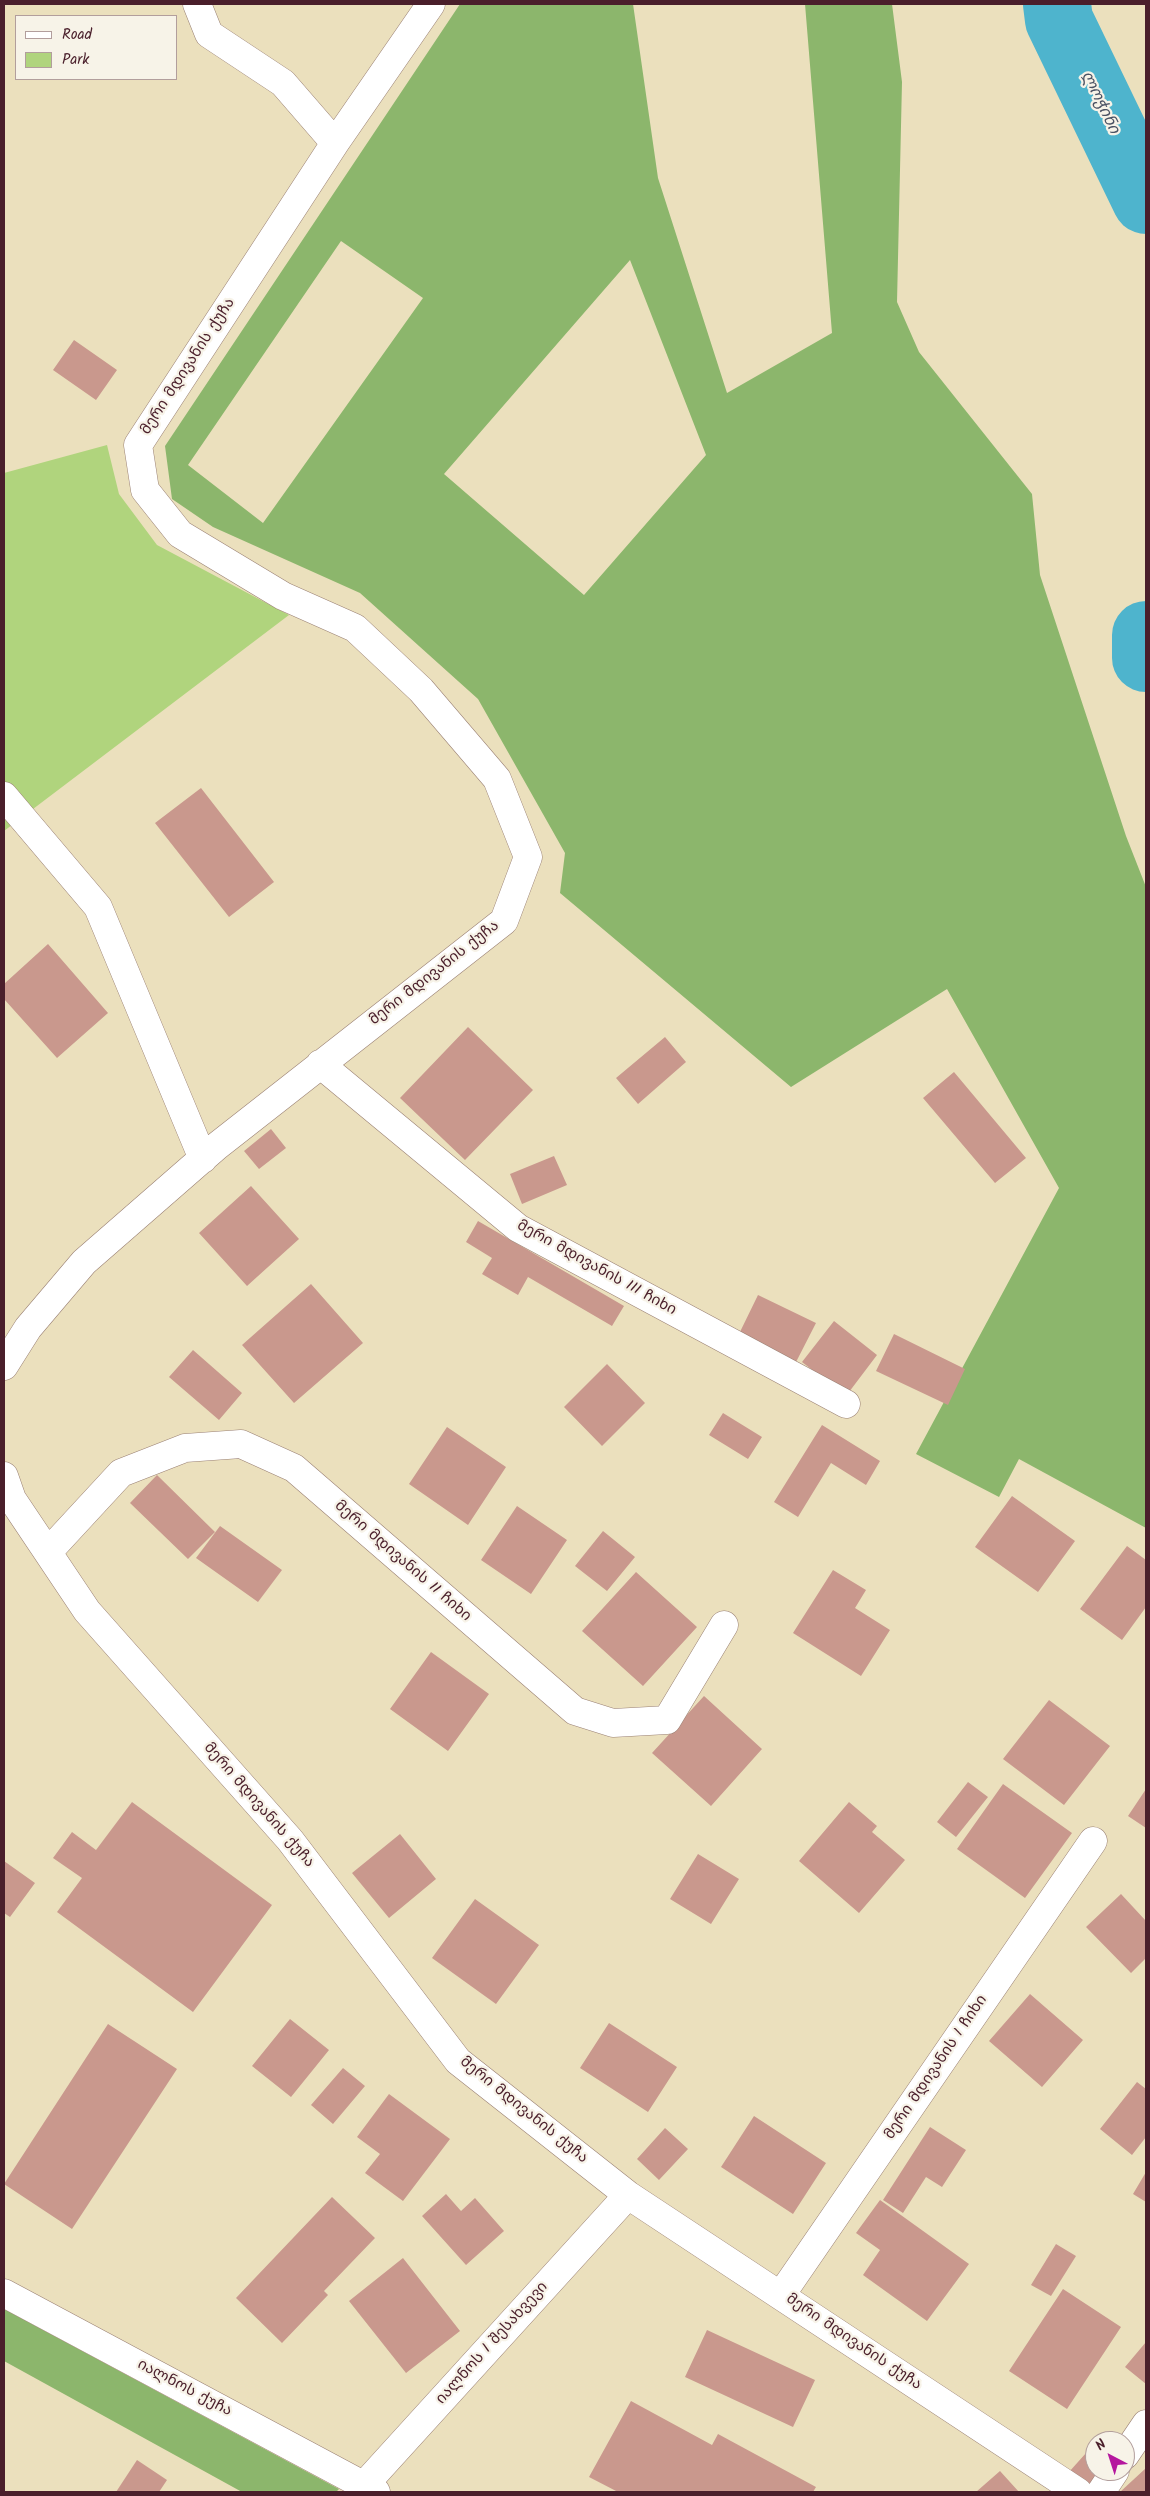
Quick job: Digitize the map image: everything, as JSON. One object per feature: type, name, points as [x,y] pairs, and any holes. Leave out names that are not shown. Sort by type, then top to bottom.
[{"type":"street","points":[[197,4],[209,34],[283,83],[335,143]]},
{"type":"street","name":"მერი მდივანის ქუჩა","points":[[4,1366],[28,1328],[84,1262],[203,1159],[320,1064],[504,921],[528,857],[497,778],[421,690],[355,628],[282,596],[180,534],[145,490],[138,444],[335,143],[431,4]]},
{"type":"street","points":[[4,796],[98,907],[203,1159]]},
{"type":"street","name":"მერი მდივანის III ჩიხი","points":[[320,1064],[518,1228],[846,1404]]},
{"type":"street","name":"მერი მდივანის II ჩიხი","points":[[48,1552],[121,1473],[185,1448],[241,1444],[294,1468],[575,1711],[613,1723],[667,1720],[724,1625]]},
{"type":"street","name":"მერი მდივანის ქუჩა","points":[[4,1476],[12,1499],[87,1611],[290,1840],[458,2061],[628,2195],[1078,2492]]},
{"type":"street","name":"მერი მდივანის I ჩიხი","points":[[781,2296],[1093,1841]]},
{"type":"street","name":"იალნოს I შესახვევი","points":[[366,2490],[628,2195]]},
{"type":"street","name":"იალნოს ქუჩა","points":[[4,2293],[366,2490]]},
{"type":"street","points":[[1135,2441],[1146,2424]]},
{"type":"street","points":[[1100,2492],[1108,2481]]},
{"type":"green space","points":[[460,4],[633,4],[658,178],[727,393],[832,333],[805,4],[892,4],[902,82],[897,302],[919,352],[1032,494],[1040,575],[1126,836],[1146,887],[1146,1528],[1019,1459],[999,1497],[916,1454],[1059,1188],[947,989],[791,1087],[560,893],[565,853],[478,699],[360,593],[213,527],[172,499],[165,446]],"holes":[[[341,241],[423,298],[263,523],[188,465]],[[630,260],[706,455],[584,595],[444,474]]]},
{"type":"green space","points":[[107,445],[119,494],[157,545],[289,615],[4,831],[4,473]]},
{"type":"green space","points":[[4,2309],[339,2489],[336,2492],[242,2492],[4,2361]]},
{"type":"building","points":[[74,340],[117,370],[96,400],[53,370]]},
{"type":"building","points":[[201,788],[274,882],[229,917],[155,823]]},
{"type":"building","points":[[48,944],[108,1013],[57,1058],[4,999],[4,984]]},
{"type":"building","points":[[468,1027],[533,1090],[465,1160],[400,1098]]},
{"type":"building","points":[[665,1037],[686,1062],[638,1104],[616,1078]]},
{"type":"building","points":[[954,1072],[1026,1158],[995,1183],[923,1098]]},
{"type":"building","points":[[271,1129],[286,1148],[259,1169],[244,1151]]},
{"type":"building","points":[[554,1156],[567,1185],[522,1204],[510,1174]]},
{"type":"building","points":[[251,1186],[299,1239],[247,1286],[199,1233]]},
{"type":"building","points":[[478,1221],[624,1306],[612,1326],[528,1277],[518,1295],[482,1274],[492,1258],[466,1242]]},
{"type":"building","points":[[311,1284],[363,1343],[294,1403],[242,1345]]},
{"type":"building","points":[[758,1295],[816,1323],[795,1364],[738,1336]]},
{"type":"building","points":[[834,1321],[877,1355],[846,1396],[802,1362]]},
{"type":"building","points":[[894,1334],[965,1369],[948,1405],[876,1371]]},
{"type":"building","points":[[193,1350],[242,1393],[219,1420],[169,1377]]},
{"type":"building","points":[[607,1364],[645,1403],[602,1446],[564,1407]]},
{"type":"building","points":[[723,1413],[762,1437],[748,1459],[709,1435]]},
{"type":"building","points":[[822,1425],[880,1461],[866,1485],[831,1463],[798,1517],[774,1502]]},
{"type":"building","points":[[447,1427],[506,1467],[468,1525],[409,1484]]},
{"type":"building","points":[[157,1475],[215,1532],[188,1559],[130,1503]]},
{"type":"building","points":[[1012,1496],[1075,1541],[1038,1592],[975,1547]]},
{"type":"building","points":[[517,1506],[567,1540],[531,1594],[481,1560]]},
{"type":"building","points":[[220,1526],[282,1570],[258,1602],[196,1558]]},
{"type":"building","points":[[603,1531],[635,1557],[607,1591],[575,1566]]},
{"type":"building","points":[[1127,1546],[1146,1560],[1146,1607],[1122,1640],[1080,1609]]},
{"type":"building","points":[[833,1570],[866,1590],[855,1608],[890,1630],[861,1676],[793,1633]]},
{"type":"building","points":[[636,1572],[697,1627],[643,1686],[582,1631]]},
{"type":"building","points":[[431,1652],[489,1694],[448,1751],[390,1709]]},
{"type":"building","points":[[704,1696],[762,1749],[711,1806],[652,1753]]},
{"type":"building","points":[[1049,1700],[1110,1746],[1064,1805],[1003,1759]]},
{"type":"building","points":[[968,1782],[988,1797],[956,1837],[937,1822]]},
{"type":"building","points":[[1003,1784],[1072,1833],[1025,1898],[957,1849]]},
{"type":"building","points":[[1146,1789],[1146,1828],[1128,1816]]},
{"type":"building","points":[[132,1802],[272,1905],[193,2012],[57,1912],[82,1878],[53,1858],[72,1832],[96,1850]]},
{"type":"building","points":[[849,1802],[877,1826],[872,1832],[905,1860],[859,1913],[799,1861]]},
{"type":"building","points":[[400,1834],[436,1879],[389,1918],[352,1873]]},
{"type":"building","points":[[698,1854],[739,1879],[711,1924],[670,1899]]},
{"type":"building","points":[[4,1861],[35,1883],[10,1917],[4,1913]]},
{"type":"building","points":[[1121,1894],[1146,1921],[1146,1958],[1131,1973],[1086,1927]]},
{"type":"building","points":[[475,1899],[539,1945],[496,2004],[432,1958]]},
{"type":"building","points":[[1030,1994],[1083,2040],[1042,2087],[989,2041]]},
{"type":"building","points":[[290,2019],[329,2050],[291,2097],[252,2066]]},
{"type":"building","points":[[609,2023],[677,2067],[648,2112],[580,2068]]},
{"type":"building","points":[[108,2024],[177,2069],[72,2229],[4,2184]]},
{"type":"building","points":[[343,2068],[365,2086],[333,2124],[311,2105]]},
{"type":"building","points":[[1137,2082],[1146,2089],[1146,2137],[1132,2155],[1100,2129]]},
{"type":"building","points":[[389,2094],[450,2139],[403,2201],[365,2173],[380,2154],[357,2137]]},
{"type":"building","points":[[754,2116],[826,2163],[793,2214],[721,2167]]},
{"type":"building","points":[[930,2127],[966,2150],[942,2187],[926,2177],[903,2213],[883,2200]]},
{"type":"building","points":[[665,2128],[688,2149],[659,2180],[637,2159]]},
{"type":"building","points":[[1146,2172],[1146,2202],[1133,2194]]},
{"type":"building","points":[[446,2194],[461,2211],[475,2198],[504,2231],[466,2265],[422,2216]]},
{"type":"building","points":[[332,2197],[375,2238],[324,2291],[328,2295],[282,2343],[236,2298]]},
{"type":"building","points":[[880,2200],[969,2264],[927,2321],[863,2275],[880,2250],[856,2233]]},
{"type":"building","points":[[1056,2244],[1076,2256],[1051,2296],[1031,2285]]},
{"type":"building","points":[[403,2258],[460,2331],[406,2373],[349,2301]]},
{"type":"building","points":[[1063,2289],[1121,2327],[1067,2409],[1009,2371]]},
{"type":"building","points":[[707,2330],[815,2380],[793,2427],[685,2377]]},
{"type":"building","points":[[1146,2342],[1146,2384],[1125,2367]]},
{"type":"building","points":[[631,2401],[712,2445],[718,2434],[816,2487],[813,2492],[618,2492],[589,2477]]},
{"type":"building","points":[[1085,2454],[1085,2481],[1100,2481],[1091,2491],[1069,2472]]},
{"type":"building","points":[[137,2460],[167,2480],[159,2492],[116,2492]]},
{"type":"building","points":[[1146,2468],[1146,2492],[1120,2492],[1132,2481],[1135,2481],[1135,2478]]},
{"type":"building","points":[[1000,2471],[1019,2492],[976,2492]]},
{"type":"waterway","name":"ლოჭინი","points":[[1057,4],[1059,20],[1146,200]]},
{"type":"waterway","name":"ლოჭინი","points":[[1146,635],[1146,658]]}]
